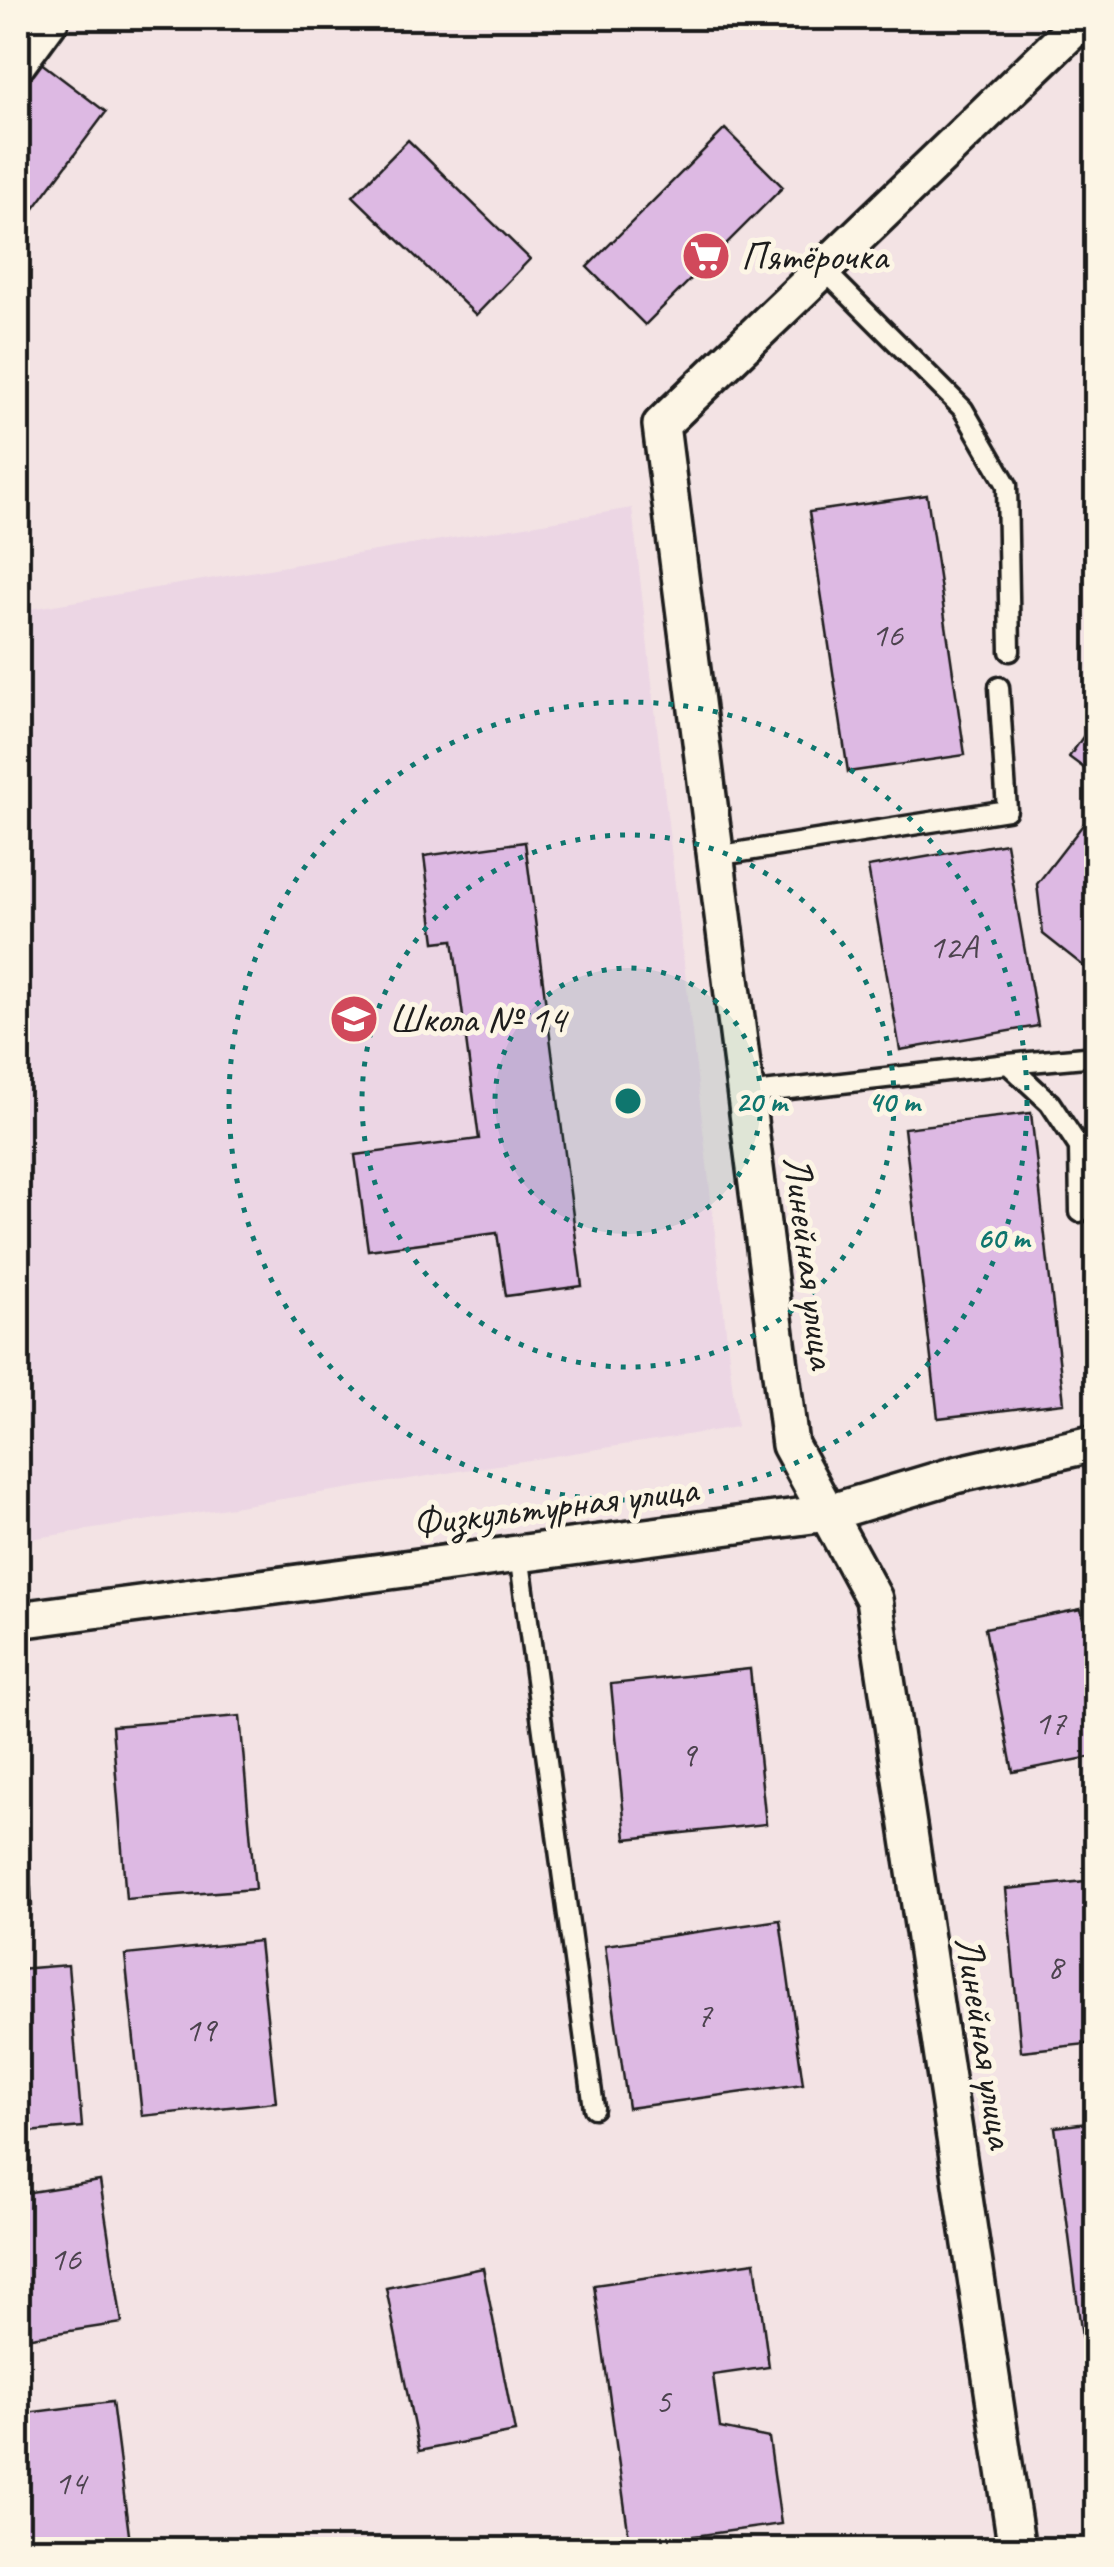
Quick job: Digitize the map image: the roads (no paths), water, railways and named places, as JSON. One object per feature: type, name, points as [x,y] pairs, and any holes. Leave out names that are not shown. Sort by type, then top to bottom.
[{"type":"street","points":[[18,63],[51,18]]},
{"type":"street","name":"Линейная улица","points":[[1017,2550],[874,1598],[790,1445],[662,425],[1085,18]]},
{"type":"street","name":"Физкультурная улица","points":[[18,1620],[828,1514],[955,1474],[1096,1443]]},
{"type":"lane","points":[[823,269],[963,408],[1007,485],[1010,651]]},
{"type":"lane","points":[[715,856],[1007,810],[999,688]]},
{"type":"lane","points":[[746,1094],[1096,1056]]},
{"type":"lane","points":[[1008,1064],[1050,1103],[1079,1147],[1080,1212]]},
{"type":"lane","points":[[520,1554],[594,2108]]},
{"type":"place","name":"Пятёрочка","points":[[706,256]]},
{"type":"place","name":"Школа № 14","points":[[354,1019]]}]
